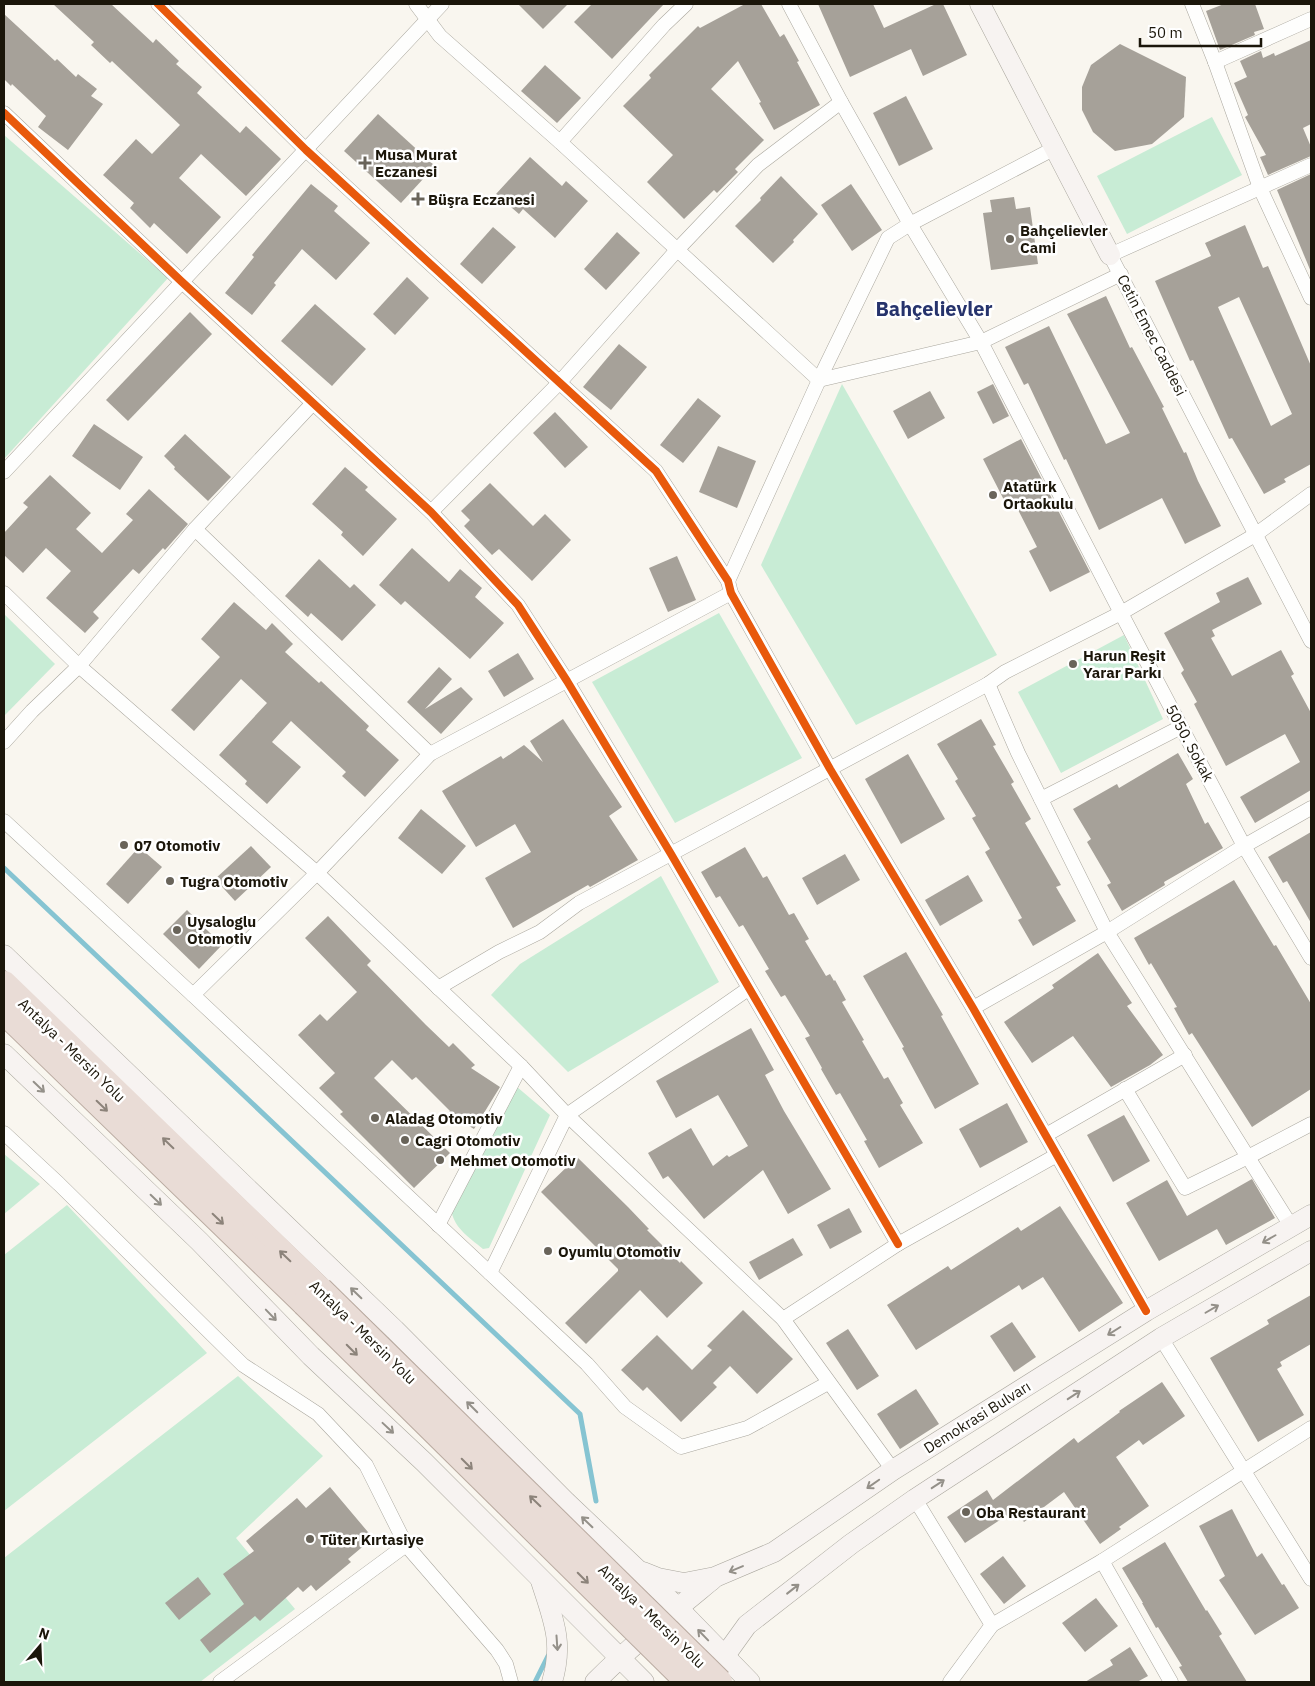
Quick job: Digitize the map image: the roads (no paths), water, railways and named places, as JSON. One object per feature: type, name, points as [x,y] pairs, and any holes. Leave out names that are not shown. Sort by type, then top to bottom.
[{"type":"highway","name":"Antalya - Mersin Yolu","points":[[4,984],[689,1682]]},
{"type":"highway","name":"Antalya - Mersin Yolu","points":[[4,1011],[312,1297],[719,1682]]},
{"type":"street","points":[[158,4],[306,150],[656,472],[730,587],[830,769],[973,1008],[1146,1312]]},
{"type":"street","points":[[416,4],[440,36],[560,142],[819,380]]},
{"type":"street","points":[[4,472],[442,4]]},
{"type":"street","points":[[560,142],[664,25],[686,4]]},
{"type":"street","name":"5050. Sokak","points":[[789,4],[841,102],[980,342],[1244,846],[1311,958]]},
{"type":"street","name":"Cetin Emec Caddesi","points":[[980,4],[1254,534],[1311,640]]},
{"type":"street","points":[[1192,4],[1260,188],[1311,298]]},
{"type":"street","points":[[1215,62],[1311,18]]},
{"type":"street","points":[[431,512],[559,383],[677,250],[758,165],[841,102]]},
{"type":"street","points":[[4,113],[181,281],[431,512],[518,605],[567,681],[671,854],[898,1244]]},
{"type":"street","points":[[193,994],[317,873],[430,754],[567,681],[730,587],[819,380],[888,238],[910,224],[1055,148]]},
{"type":"street","points":[[1110,254],[1311,165]]},
{"type":"street","points":[[819,380],[980,342],[1121,274]]},
{"type":"street","points":[[4,742],[32,711],[79,666],[195,529],[313,404]]},
{"type":"street","points":[[438,988],[499,952],[540,932],[579,904],[988,684],[1005,672],[1121,613],[1254,534],[1311,494]]},
{"type":"street","points":[[195,529],[430,754]]},
{"type":"street","points":[[4,593],[79,666],[317,873],[521,1066],[567,1115],[783,1319],[893,1470]]},
{"type":"street","points":[[988,684],[1018,753],[1107,932],[1291,1226]]},
{"type":"street","points":[[1041,799],[1181,727]]},
{"type":"street","points":[[973,1008],[1107,932],[1244,846],[1311,808]]},
{"type":"street","points":[[4,821],[193,994],[587,1364],[625,1407],[681,1447],[747,1428],[828,1383]]},
{"type":"street","points":[[4,955],[395,1330],[566,1502],[677,1608],[750,1682]]},
{"type":"street","points":[[490,1273],[567,1115],[748,989]]},
{"type":"street","points":[[4,1054],[192,1234],[311,1356],[424,1462],[644,1682]]},
{"type":"street","points":[[1046,1135],[1185,1055]]},
{"type":"street","points":[[438,1225],[521,1066]]},
{"type":"street","points":[[1125,1089],[1185,1188],[1311,1124]]},
{"type":"street","points":[[4,1133],[59,1184],[243,1365],[318,1414],[366,1465],[406,1545],[497,1650],[506,1664],[511,1682]]},
{"type":"street","points":[[783,1319],[898,1244],[1057,1155]]},
{"type":"street","name":"Demokrasi Bulvarı","points":[[635,1569],[658,1578],[684,1583],[715,1577],[774,1552],[893,1470],[1146,1312],[1311,1215]]},
{"type":"street","points":[[694,1682],[724,1657],[747,1625],[851,1544],[915,1499],[1161,1338],[1310,1254]]},
{"type":"street","points":[[1161,1338],[1311,1579]]},
{"type":"street","points":[[950,1682],[992,1625],[1102,1561],[1311,1428]]},
{"type":"street","points":[[915,1499],[992,1625]]},
{"type":"street","points":[[220,1682],[406,1545]]},
{"type":"street","points":[[1102,1561],[1172,1682]]},
{"type":"street","points":[[595,1682],[677,1608],[715,1577]]},
{"type":"street","points":[[541,1579],[557,1638],[557,1661],[552,1682]]},
{"type":"waterway","points":[[4,868],[580,1414],[596,1501]]},
{"type":"waterway","points":[[535,1682],[548,1656]]},
{"type":"place","name":"Musa Murat Eczanesi","points":[[365,163]]},
{"type":"place","name":"Büşra Eczanesi","points":[[418,199]]},
{"type":"place","name":"Bahçelievler Cami","points":[[1010,239]]},
{"type":"place","name":"Atatürk Ortaokulu","points":[[993,495]]},
{"type":"place","name":"Harun Reşit Yarar Parkı","points":[[1073,664]]},
{"type":"place","name":"07 Otomotiv","points":[[124,845]]},
{"type":"place","name":"Tugra Otomotiv","points":[[170,881]]},
{"type":"place","name":"Uysaloglu Otomotiv","points":[[177,930]]},
{"type":"place","name":"Aladag Otomotiv","points":[[375,1118]]},
{"type":"place","name":"Cagri Otomotiv","points":[[405,1140]]},
{"type":"place","name":"Mehmet Otomotiv","points":[[440,1160]]},
{"type":"place","name":"Oyumlu Otomotiv","points":[[548,1251]]},
{"type":"place","name":"Oba Restaurant","points":[[966,1512]]},
{"type":"place","name":"Tüter Kırtasiye","points":[[310,1539]]},
{"type":"district","name":"Bahçelievler","points":[[934,308]]}]
